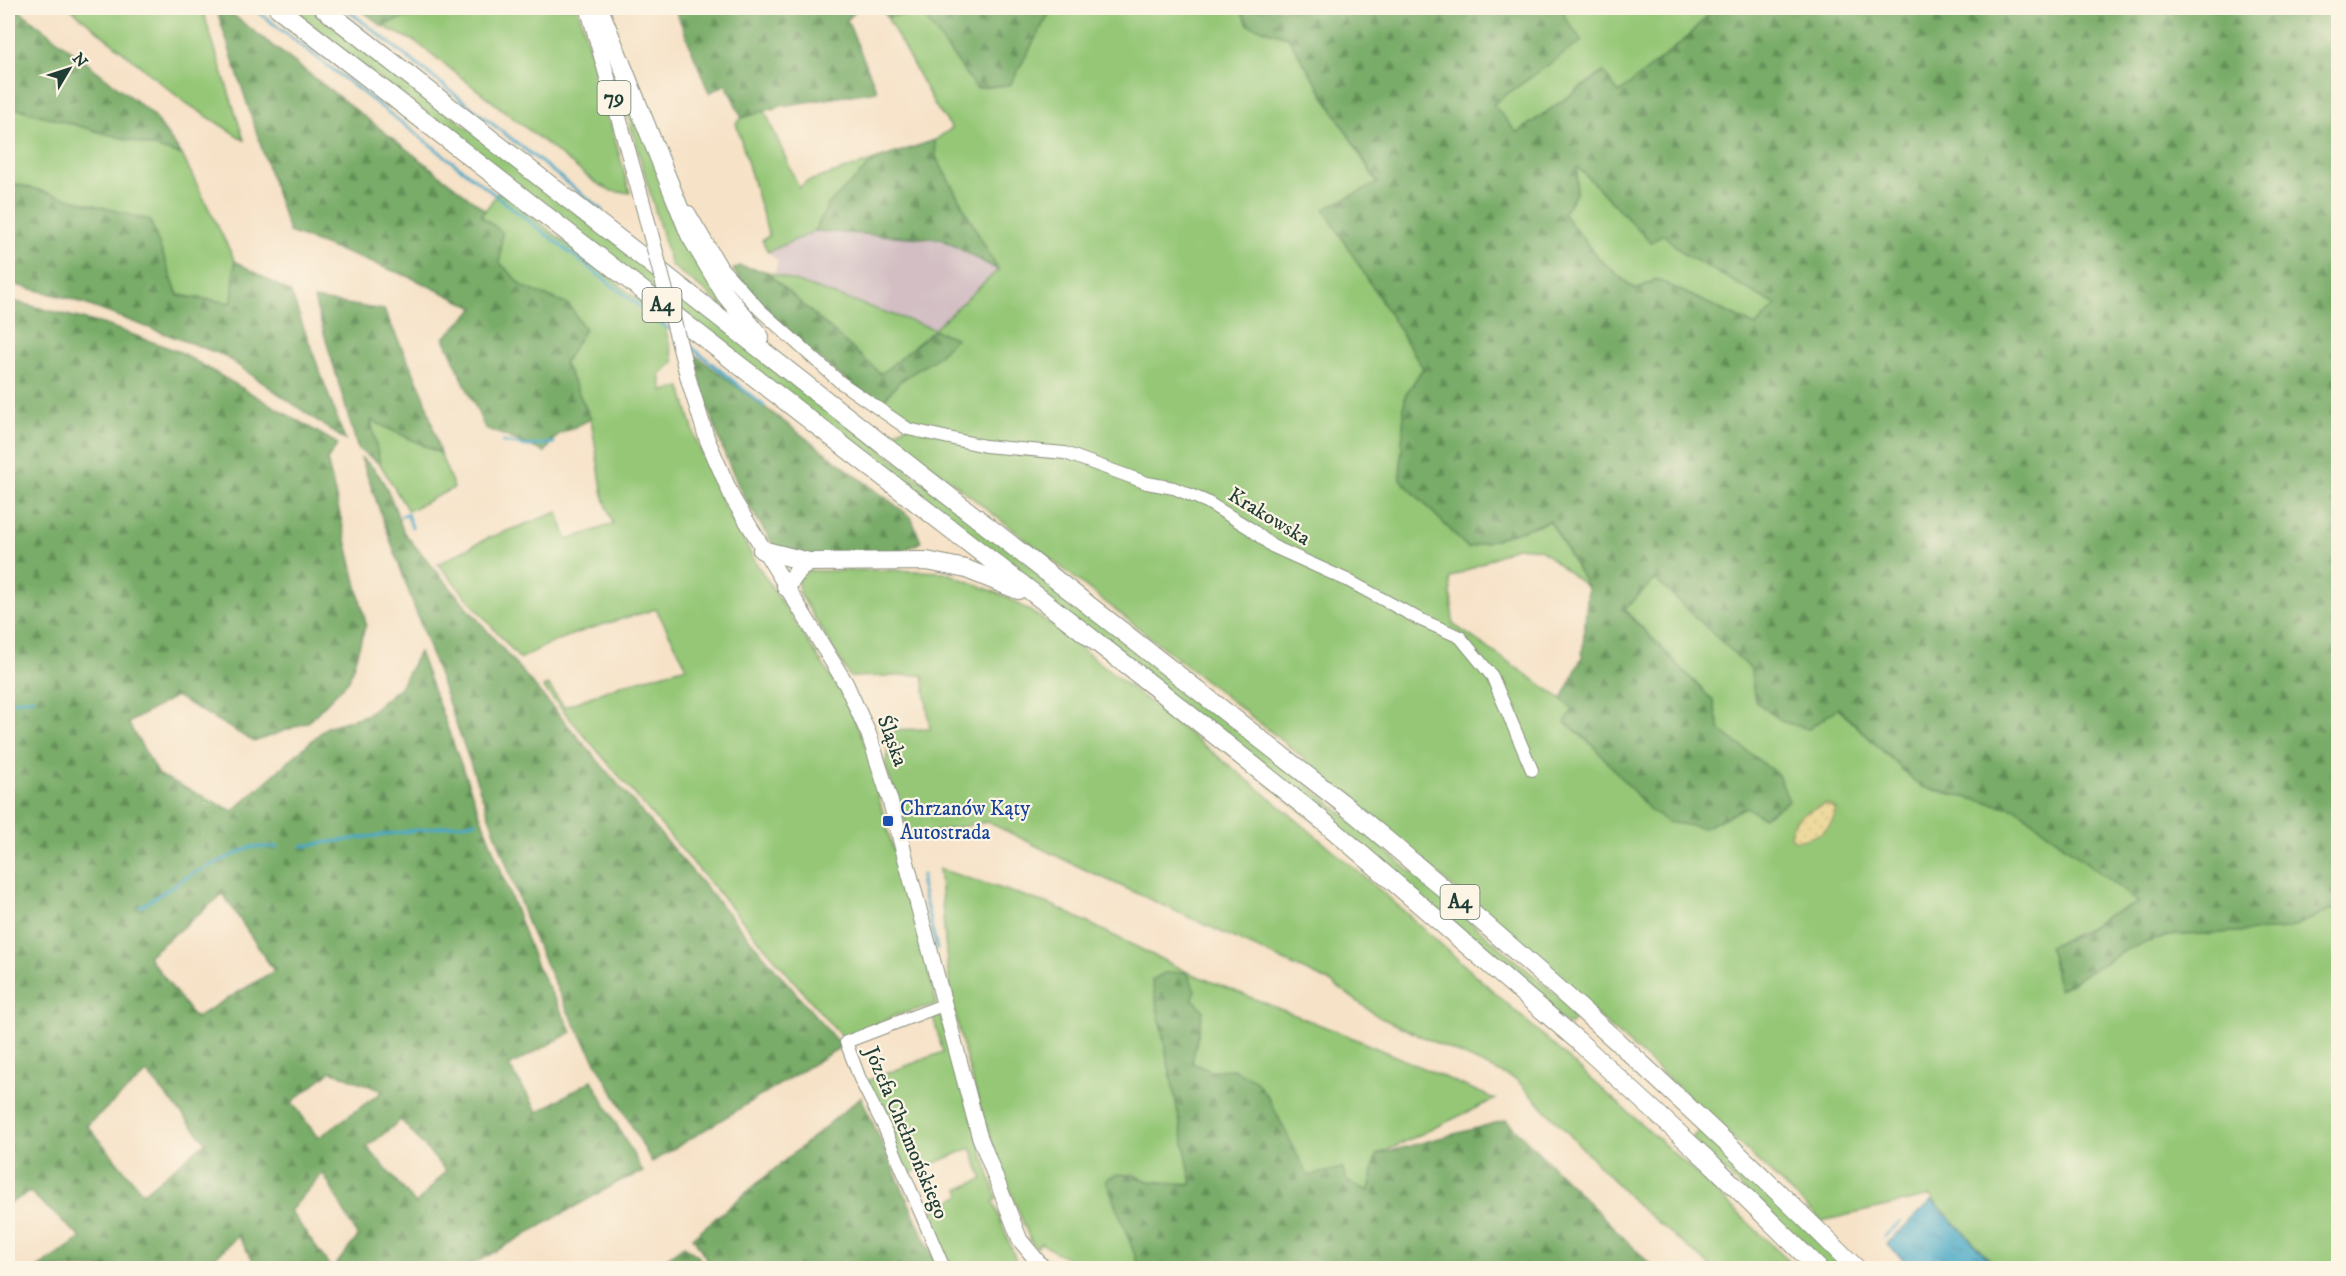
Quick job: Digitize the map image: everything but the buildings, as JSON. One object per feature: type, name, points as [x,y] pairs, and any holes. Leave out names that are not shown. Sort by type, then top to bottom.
[{"type":"highway","name":"A4","points":[[278,8],[1265,774],[1436,916],[1658,1114],[1816,1267]]},
{"type":"highway","name":"A4","points":[[323,8],[1244,724],[1399,850],[1639,1060],[1856,1269]]},
{"type":"highway","points":[[599,8],[679,211],[698,249],[741,314],[798,378]]},
{"type":"highway","points":[[762,550],[809,562],[905,560],[946,564],[985,576],[1045,603]]},
{"type":"highway","points":[[786,588],[800,567],[809,562]]},
{"type":"main road","name":"Śląska","points":[[588,8],[689,381],[707,439],[723,479],[762,550],[846,684],[869,735],[891,800],[979,1135],[1033,1269]]},
{"type":"main road","name":"Śląska","points":[[1023,1245],[1043,1269]]},
{"type":"street","name":"Krakowska","points":[[607,8],[683,200],[703,238],[722,268],[794,344],[840,382],[902,425],[927,434],[985,446],[1065,453],[1147,483],[1174,488],[1207,502],[1251,529],[1272,546],[1347,580],[1419,619],[1460,637],[1492,676],[1532,770]]},
{"type":"street","name":"Józefa Chełmońskiego","points":[[943,1005],[846,1042],[860,1079],[884,1127],[944,1269]]},
{"type":"shaded area","points":[[815,231],[942,239],[998,270],[934,330],[775,273],[778,261],[768,252]]},
{"type":"green space","points":[[8,8],[16,8],[151,113],[182,155],[8,106]]},
{"type":"green space","points":[[70,8],[202,8],[244,140],[183,101]]},
{"type":"green space","points":[[216,8],[224,8],[485,210],[481,216],[502,232],[500,263],[524,287],[569,305],[585,329],[564,363],[591,419],[558,435],[545,452],[485,428],[444,338],[475,308],[410,277],[289,232]]},
{"type":"green space","points":[[288,8],[312,8],[650,269],[657,294]]},
{"type":"green space","points":[[359,8],[431,8],[382,26]]},
{"type":"green space","points":[[370,8],[578,8],[630,193],[611,191],[595,182],[416,42],[382,26]]},
{"type":"green space","points":[[675,8],[852,8],[855,12],[847,20],[877,91],[781,106],[742,118],[726,84],[709,93]]},
{"type":"green space","points":[[881,8],[1052,8],[1010,85],[976,88],[921,12],[887,17]]},
{"type":"green space","points":[[1052,8],[1239,8],[1249,25],[1288,37],[1378,184],[1325,210],[1423,368],[1405,396],[1400,479],[1468,548],[1550,521],[1588,588],[1540,549],[1516,547],[1450,578],[1453,624],[1562,699],[1573,710],[1566,722],[1607,759],[1704,828],[1746,807],[1778,775],[1720,730],[1713,701],[1624,609],[1655,579],[1751,669],[1755,701],[1809,729],[1837,708],[1921,787],[2017,809],[2140,904],[2049,946],[2059,989],[2128,949],[2165,936],[2288,929],[2338,907],[2338,1268],[1998,1268],[1930,1196],[1822,1221],[1691,1099],[1403,843],[1289,746],[891,434],[910,424],[883,401],[900,381],[935,359],[955,338],[934,330],[881,374],[765,271],[934,329],[998,270],[936,157],[935,140],[952,128],[936,107],[887,17],[921,12],[977,88],[1010,85]]},
{"type":"green space","points":[[1239,8],[1564,8],[1564,16],[1582,41],[1493,104],[1517,133],[1604,72],[1619,93],[1690,35],[1714,8],[2338,8],[2338,907],[2288,929],[2165,936],[2128,949],[2059,990],[2049,946],[2080,934],[2110,914],[2139,903],[2017,809],[1921,787],[1838,708],[1809,729],[1783,722],[1755,701],[1751,669],[1655,579],[1624,610],[1713,701],[1720,730],[1778,775],[1789,801],[1763,817],[1746,807],[1704,828],[1667,822],[1650,810],[1588,740],[1565,722],[1573,710],[1562,699],[1582,657],[1588,588],[1550,521],[1468,548],[1400,479],[1405,396],[1423,368],[1324,209],[1378,183],[1288,37],[1249,25]],"holes":[[[1578,167],[1651,243],[1663,234],[1684,254],[1776,305],[1756,326],[1656,279],[1636,290],[1599,259],[1563,214],[1576,194]]]},
{"type":"green space","points":[[1564,8],[1714,8],[1690,35],[1619,94],[1603,72],[1516,133],[1493,104],[1581,41],[1564,16]]},
{"type":"green space","points":[[611,58],[735,315],[671,265]]},
{"type":"green space","points":[[8,106],[182,155],[235,261],[233,303],[178,295],[150,220],[8,182]]},
{"type":"green space","points":[[764,109],[799,188],[806,182],[875,160],[828,205],[815,231],[768,252],[762,240],[769,236],[736,123]]},
{"type":"green space","points":[[935,140],[936,157],[998,270],[942,239],[815,231],[828,205],[875,160]]},
{"type":"green space","points":[[1577,166],[1651,242],[1663,234],[1684,254],[1777,305],[1756,326],[1656,279],[1636,290],[1599,259],[1563,214],[1576,193]]},
{"type":"green space","points":[[8,182],[150,220],[178,296],[232,303],[235,261],[291,293],[345,440],[223,355],[71,299],[8,283]]},
{"type":"green space","points":[[499,191],[663,319],[674,362],[660,375],[663,391],[681,387],[695,437],[724,506],[758,566],[845,698],[873,762],[878,795],[893,849],[903,868],[937,1004],[894,1016],[845,1038],[839,1034],[543,687],[548,685],[564,707],[621,685],[687,667],[656,609],[569,636],[520,659],[438,564],[488,538],[558,512],[567,540],[613,524],[603,495],[591,419],[564,362],[585,329],[554,298],[539,295],[524,287],[500,263],[502,232],[481,216]]},
{"type":"green space","points":[[739,266],[765,271],[881,374],[934,330],[956,338],[935,359],[900,381],[883,401],[865,393],[846,380],[803,344],[746,286],[733,270]]},
{"type":"green space","points":[[675,289],[1267,750],[1579,1014],[1569,1026],[681,313]]},
{"type":"green space","points":[[314,299],[384,310],[424,395],[440,453],[371,420],[380,464],[358,449]]},
{"type":"green space","points":[[8,300],[106,325],[180,352],[338,444],[327,460],[366,624],[349,680],[308,722],[254,742],[176,696],[128,723],[159,775],[233,811],[327,727],[366,715],[400,687],[419,652],[536,964],[572,1032],[509,1066],[538,1112],[592,1080],[643,1172],[622,1180],[466,1268],[333,1268],[358,1237],[323,1173],[290,1211],[331,1268],[258,1268],[238,1236],[204,1268],[38,1268],[81,1238],[30,1192],[8,1204]],"holes":[[[223,894],[274,971],[195,1018],[148,956]],[[331,1071],[383,1091],[318,1138],[292,1102]],[[147,1073],[206,1142],[143,1193],[87,1125]],[[401,1120],[446,1171],[416,1204],[367,1147]]]},
{"type":"green space","points":[[695,355],[911,517],[921,542],[893,555],[804,557],[773,545],[744,498],[725,455],[704,396]]},
{"type":"green space","points":[[370,420],[440,453],[454,488],[408,511],[380,464]]},
{"type":"green space","points":[[361,458],[370,465],[383,482],[404,533],[835,1039],[844,1045],[652,1162],[568,1012],[530,930]]},
{"type":"green space","points":[[808,571],[945,572],[1007,597],[1048,622],[1274,801],[1387,896],[1696,1173],[1796,1268],[1713,1268],[1638,1206],[1517,1080],[1379,1017],[1332,983],[1071,863],[988,822],[910,836],[885,765],[888,751],[883,730],[930,729],[923,675],[850,677],[799,592],[798,580]]},
{"type":"green space","points":[[939,869],[1052,905],[1187,972],[1353,1038],[1495,1099],[1377,1155],[1369,1191],[1322,1174],[1307,1176],[1269,1099],[1233,1069],[1211,1071],[1192,1063],[1203,1010],[1152,981],[1192,1184],[1148,1181],[1133,1174],[1106,1180],[1140,1268],[1088,1264],[1065,1257],[1041,1243],[1036,1248],[1031,1242],[996,1154],[967,1064],[950,986]]},
{"type":"green space","points":[[1187,972],[1195,990],[1192,998],[1203,1010],[1192,1063],[1211,1071],[1233,1069],[1255,1080],[1269,1099],[1308,1176],[1342,1168],[1348,1182],[1369,1191],[1376,1155],[1506,1120],[1654,1268],[1140,1268],[1106,1180],[1122,1174],[1160,1183],[1192,1184],[1152,980],[1164,973]]},
{"type":"green space","points":[[939,1012],[997,1199],[993,1201],[1019,1268],[948,1268],[923,1216],[961,1195],[959,1189],[983,1179],[971,1148],[906,1175],[864,1082],[943,1052],[932,1013]]},
{"type":"green space","points":[[861,1097],[938,1268],[712,1268],[693,1237]]},
{"type":"green space","points":[[1702,1127],[1847,1268],[1826,1268],[1691,1139]]},
{"type":"green space","points":[[684,1246],[698,1256],[705,1268],[654,1268]]},
{"type":"sand","points":[[1826,804],[1836,809],[1828,828],[1817,835],[1796,841],[1790,836],[1794,823],[1802,814]]},
{"type":"water","points":[[1932,1200],[1997,1268],[1911,1268],[1887,1244]]},
{"type":"waterway","points":[[253,8],[669,329]]},
{"type":"waterway","points":[[345,8],[602,210]]},
{"type":"waterway","points":[[684,341],[764,406]]},
{"type":"waterway","points":[[503,442],[528,446],[554,443]]},
{"type":"waterway","points":[[402,516],[407,514],[412,527]]},
{"type":"waterway","points":[[8,702],[33,698]]},
{"type":"waterway","points":[[302,846],[476,822]]},
{"type":"waterway","points":[[140,907],[192,874],[251,847],[277,847]]},
{"type":"waterway","points":[[922,875],[921,884],[937,949]]},
{"type":"waterway","points":[[1884,1237],[1900,1222]]},
{"type":"waterway","points":[[1042,1257],[1059,1268]]},
{"type":"place","name":"Chrzanów Kąty Autostrada","points":[[888,821]]}]
